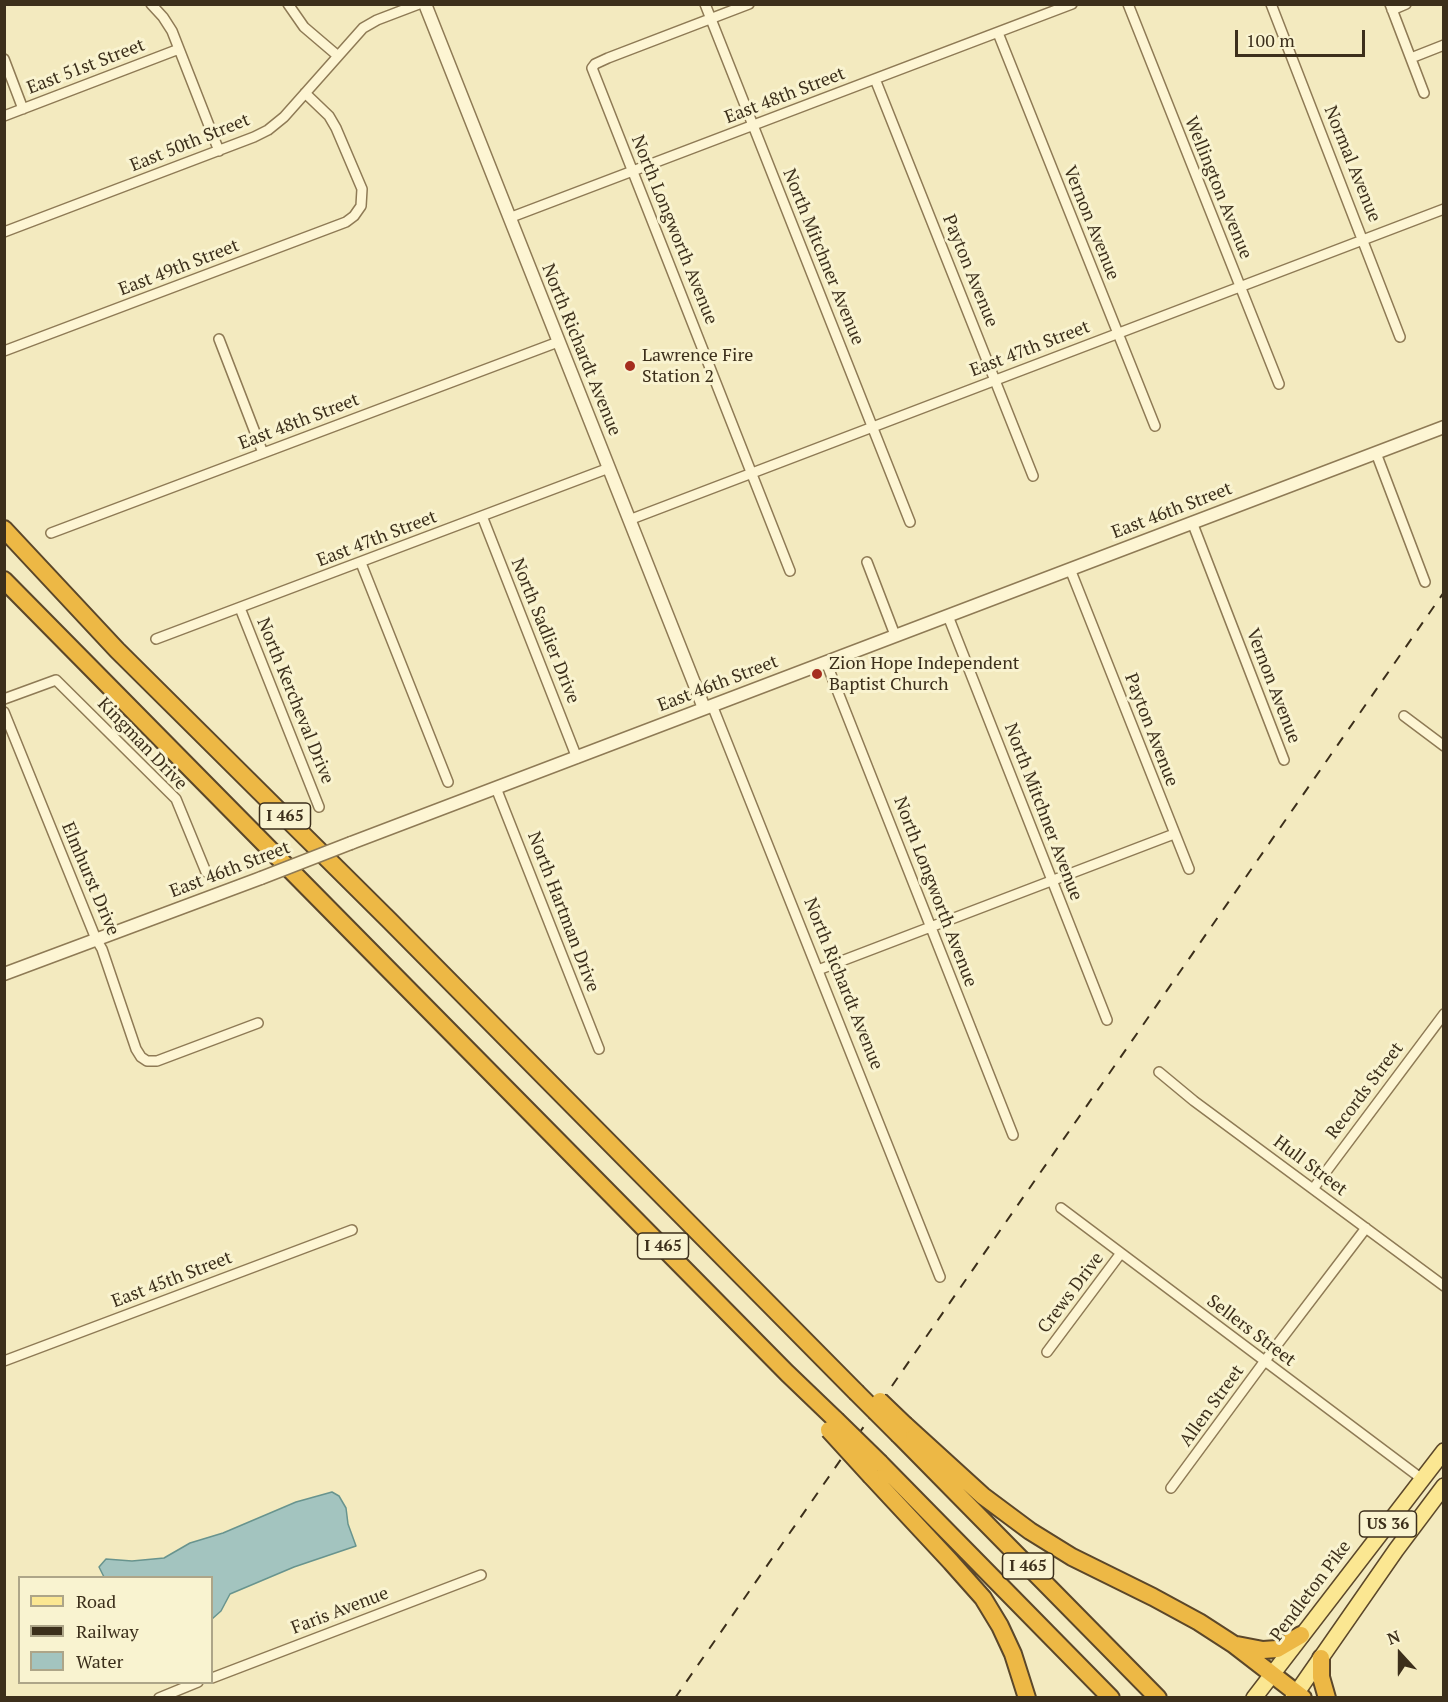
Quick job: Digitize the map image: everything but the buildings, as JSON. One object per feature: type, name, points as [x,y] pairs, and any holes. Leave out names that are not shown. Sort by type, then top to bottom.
[{"type":"highway","name":"I 465","points":[[6,532],[117,650],[763,1298],[902,1430],[1158,1698]]},
{"type":"highway","name":"I 465","points":[[4,580],[554,1135],[787,1373],[875,1469],[1111,1698]]},
{"type":"highway","points":[[902,1430],[1030,1531],[1088,1566],[1182,1612],[1233,1644],[1297,1696]]},
{"type":"highway","points":[[875,1469],[982,1598],[1006,1639],[1020,1672],[1027,1698]]},
{"type":"highway","points":[[1233,1644],[1263,1650],[1277,1649],[1301,1635]]},
{"type":"highway","points":[[1322,1658],[1321,1677],[1326,1698]]},
{"type":"main road","name":"Pendleton Pike","points":[[1254,1698],[1443,1451]]},
{"type":"main road","name":"US 36","points":[[1322,1658],[1396,1550],[1442,1491]]},
{"type":"main road","points":[[1297,1696],[1322,1658]]},
{"type":"street","points":[[151,4],[166,20],[219,151]]},
{"type":"street","points":[[288,4],[307,30],[338,56]]},
{"type":"street","name":"East 50th Street","points":[[4,232],[246,141],[268,130],[284,117],[357,33],[370,24],[419,4]]},
{"type":"street","name":"North Richardt Avenue","points":[[424,4],[629,520],[818,970],[940,1276]]},
{"type":"street","name":"North Mitchner Avenue","points":[[705,4],[910,522]]},
{"type":"street","points":[[711,19],[749,4]]},
{"type":"street","name":"East 48th Street","points":[[509,218],[1072,4]]},
{"type":"street","name":"Wellington Avenue","points":[[1128,4],[1279,384]]},
{"type":"street","name":"Normal Avenue","points":[[1271,4],[1400,337]]},
{"type":"street","points":[[1406,4],[1391,7],[1424,93]]},
{"type":"street","name":"North Longworth Avenue","points":[[711,19],[608,58],[595,64],[592,68],[790,571]]},
{"type":"street","name":"Vernon Avenue","points":[[998,33],[1155,426]]},
{"type":"street","points":[[1411,58],[1443,45]]},
{"type":"street","name":"East 51st Street","points":[[4,116],[179,49]]},
{"type":"street","points":[[4,59],[23,109]]},
{"type":"street","name":"Payton Avenue","points":[[875,79],[1033,476]]},
{"type":"street","name":"East 49th Street","points":[[4,351],[346,222],[356,214],[361,207],[362,191],[338,131],[329,116],[305,93]]},
{"type":"street","name":"East 47th Street","points":[[629,520],[1443,209]]},
{"type":"street","points":[[219,339],[263,453]]},
{"type":"street","name":"East 48th Street","points":[[51,533],[558,342]]},
{"type":"street","name":"East 46th Street","points":[[4,974],[578,758],[1443,427]]},
{"type":"street","points":[[1376,453],[1425,582]]},
{"type":"street","name":"East 47th Street","points":[[156,639],[609,468]]},
{"type":"street","name":"North Sadlier Drive","points":[[482,516],[578,758]]},
{"type":"street","name":"Vernon Avenue","points":[[1192,522],[1284,760]]},
{"type":"street","points":[[867,562],[895,635]]},
{"type":"street","points":[[361,563],[448,782]]},
{"type":"street","name":"Payton Avenue","points":[[1070,569],[1189,869]]},
{"type":"street","name":"North Kercheval Drive","points":[[240,608],[319,807]]},
{"type":"street","name":"North Mitchner Avenue","points":[[948,616],[1107,1020]]},
{"type":"street","name":"North Longworth Avenue","points":[[826,662],[1013,1135]]},
{"type":"street","name":"Kingman Drive","points":[[4,699],[56,680],[176,799],[206,872]]},
{"type":"street","name":"Elmhurst Drive","points":[[4,712],[102,949],[136,1049],[144,1059],[157,1061],[258,1023]]},
{"type":"street","points":[[1404,716],[1443,746]]},
{"type":"street","name":"North Hartman Drive","points":[[496,788],[599,1049]]},
{"type":"street","points":[[818,970],[1174,834]]},
{"type":"street","name":"Records Street","points":[[1313,1188],[1443,1014]]},
{"type":"street","name":"Hull Street","points":[[1159,1072],[1194,1101],[1443,1286]]},
{"type":"street","name":"Sellers Street","points":[[1060,1208],[1422,1479]]},
{"type":"street","name":"Allen Street","points":[[1171,1488],[1366,1228]]},
{"type":"street","name":"East 45th Street","points":[[4,1361],[352,1230]]},
{"type":"street","name":"Crews Drive","points":[[1047,1352],[1121,1253]]},
{"type":"street","points":[[1422,1479],[1442,1491]]},
{"type":"street","name":"Faris Avenue","points":[[213,1678],[481,1575]]},
{"type":"street","points":[[159,1698],[195,1684]]},
{"type":"water","points":[[332,1492],[339,1496],[346,1508],[348,1524],[356,1546],[294,1567],[230,1594],[221,1611],[213,1618],[213,1576],[104,1576],[99,1567],[106,1559],[132,1561],[164,1558],[190,1543],[223,1533],[296,1502]]},
{"type":"railway","points":[[675,1698],[1444,592]]},
{"type":"place","name":"Lawrence Fire Station 2","points":[[630,366]]},
{"type":"place","name":"Zion Hope Independent Baptist Church","points":[[817,674]]}]
